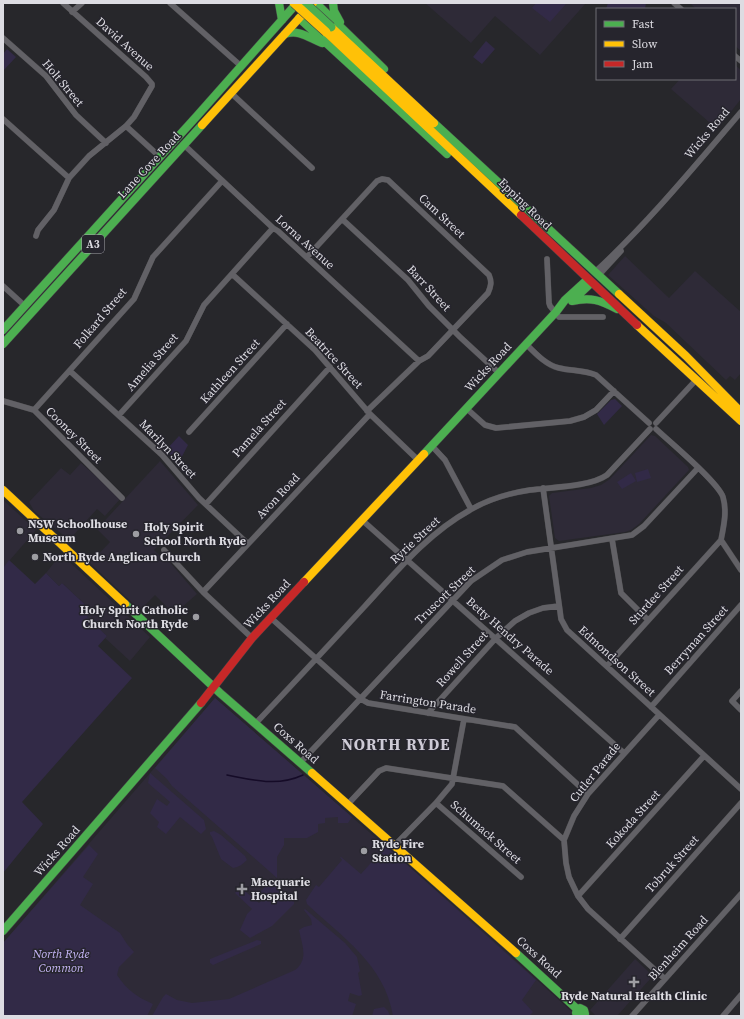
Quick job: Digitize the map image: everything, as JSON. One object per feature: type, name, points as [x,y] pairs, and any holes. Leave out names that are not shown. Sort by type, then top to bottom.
[{"type":"main road","points":[[282,20],[281,3],[294,5],[299,18],[466,172],[507,202]]},
{"type":"main road","name":"Epping Road","points":[[304,3],[684,354],[739,407]]},
{"type":"main road","name":"Lane Cove Road","points":[[3,344],[313,3]]},
{"type":"main road","points":[[316,3],[330,26],[343,28]]},
{"type":"main road","points":[[333,3],[334,12],[343,28],[443,125],[482,169]]},
{"type":"main road","name":"Lane Cove Road","points":[[3,330],[177,139],[294,5]]},
{"type":"main road","name":"Epping Road","points":[[294,5],[330,26],[507,202],[622,312],[741,421]]},
{"type":"main road","points":[[316,33],[313,23],[318,18],[325,16],[330,26]]},
{"type":"main road","points":[[285,34],[291,31],[300,33],[329,45]]},
{"type":"main road","name":"Wicks Road","points":[[559,308],[572,301],[597,274]]},
{"type":"main road","name":"Wicks Road","points":[[3,932],[215,687],[252,638],[526,344],[565,300],[590,281]]},
{"type":"main road","points":[[572,301],[583,298],[594,299],[622,312]]},
{"type":"main road","name":"Coxs Road","points":[[3,490],[255,724],[483,923],[582,1014]]},
{"type":"street","name":"David Avenue","points":[[63,3],[152,84],[150,92],[134,117],[126,126]]},
{"type":"street","points":[[72,12],[82,3]]},
{"type":"street","points":[[170,3],[241,66]]},
{"type":"street","name":"Holt Street","points":[[3,38],[46,76],[76,115],[106,143]]},
{"type":"street","points":[[232,93],[312,168]]},
{"type":"street","name":"Wicks Road","points":[[597,274],[684,180],[741,112]]},
{"type":"street","points":[[3,119],[69,178]]},
{"type":"street","points":[[36,236],[38,230],[54,210],[69,178],[89,156],[126,126],[160,157]]},
{"type":"street","name":"Lorna Avenue","points":[[177,139],[419,361]]},
{"type":"street","name":"Cam Street","points":[[342,219],[377,181],[382,179],[388,180],[489,275]]},
{"type":"street","name":"Folkard Street","points":[[34,410],[134,299],[153,257],[222,181]]},
{"type":"street","points":[[307,258],[342,219]]},
{"type":"street","name":"Barr Street","points":[[342,219],[408,280],[429,306],[499,373]]},
{"type":"street","name":"Amelia Street","points":[[119,415],[186,341],[204,305],[273,228]]},
{"type":"street","points":[[547,259],[549,303],[550,306],[559,308],[559,317],[603,317]]},
{"type":"street","name":"Beatrice Street","points":[[232,274],[315,350],[368,413],[418,460]]},
{"type":"street","name":"Avon Road","points":[[203,592],[368,413],[419,361],[428,356],[488,293],[491,287],[489,275]]},
{"type":"street","points":[[3,286],[25,306]]},
{"type":"street","name":"Kathleen Street","points":[[189,432],[287,324]]},
{"type":"street","points":[[526,344],[548,364],[558,368],[591,373],[600,378],[714,484],[723,496],[726,516],[721,540],[741,570]]},
{"type":"street","name":"Pamela Street","points":[[206,504],[330,367]]},
{"type":"street","name":"Marilyn Street","points":[[70,370],[162,455],[206,504],[248,544]]},
{"type":"street","name":"Ryrie Street","points":[[255,724],[408,560],[436,533],[471,509],[512,494],[543,488],[591,482],[602,478],[607,475],[696,380]]},
{"type":"street","points":[[466,408],[485,425],[496,428],[570,421],[584,417],[596,410],[614,391]]},
{"type":"street","name":"Cooney Street","points":[[3,401],[34,410],[122,498]]},
{"type":"street","points":[[431,446],[445,460],[471,509]]},
{"type":"street","name":"Truscott Street","points":[[300,763],[470,581],[502,560],[527,552],[628,536],[640,530],[698,468]]},
{"type":"street","name":"Edmondson Street","points":[[543,488],[561,619],[567,630],[741,789]]},
{"type":"street","name":"Betty Hendry Parade","points":[[362,520],[624,753]]},
{"type":"street","points":[[612,539],[621,593],[648,620]]},
{"type":"street","name":"Sturdee Street","points":[[607,666],[721,540]]},
{"type":"street","points":[[164,550],[203,592],[252,638]]},
{"type":"street","name":"Berryman Street","points":[[651,706],[741,605]]},
{"type":"street","name":"Rowell Street","points":[[428,713],[496,638],[516,620],[543,608],[559,606]]},
{"type":"street","name":"Farrington Parade","points":[[271,618],[360,699],[368,703],[515,726],[588,794]]},
{"type":"street","points":[[741,691],[732,701],[741,710]]},
{"type":"street","name":"Cutler Parade","points":[[564,840],[574,816],[588,794],[659,715]]},
{"type":"street","points":[[395,845],[436,803],[452,784],[464,719]]},
{"type":"street","name":"Kokoda Street","points":[[578,896],[704,756]]},
{"type":"street","points":[[348,804],[382,769],[391,768],[504,786],[564,840],[569,877],[578,896],[588,909],[665,979]]},
{"type":"street","name":"Schumack Street","points":[[436,803],[521,877]]},
{"type":"street","name":"Tobruk Street","points":[[620,939],[741,803]]},
{"type":"street","name":"Blenheim Road","points":[[632,1016],[741,894]]},
{"type":"street","points":[[723,1016],[741,995]]},
{"type":"shaded area","points":[[425,3],[586,3],[540,55],[495,16],[471,43]]},
{"type":"shaded area","points":[[690,3],[741,3],[741,51],[736,47],[736,8],[695,8]]},
{"type":"shaded area","points":[[736,66],[741,70],[741,99],[717,129],[671,89],[679,80],[736,80]]},
{"type":"shaded area","points":[[625,256],[669,298],[695,271],[741,312],[741,373],[735,380],[730,376],[726,380],[666,323],[654,316],[608,275]]},
{"type":"shaded area","points":[[651,435],[655,436],[688,467],[689,470],[639,524],[631,530],[625,532],[559,541],[555,538],[549,496],[552,493],[591,488],[601,485],[610,479]]},
{"type":"shaded area","name":"Holy Spirit School North Ryde","points":[[160,461],[198,505],[154,550],[162,558],[167,559],[197,594],[174,614],[155,595],[140,610],[90,563],[110,542],[97,529]]},
{"type":"shaded area","points":[[81,463],[121,498],[105,516],[97,509],[69,540],[34,511],[29,502],[61,468],[70,475]]},
{"type":"shaded area","points":[[3,500],[36,530],[3,568]]},
{"type":"shaded area","points":[[61,554],[150,637],[130,661],[105,638],[107,636],[86,617],[92,611],[62,583],[59,586],[46,573]]},
{"type":"shaded area","name":"Macquarie Hospital","points":[[215,698],[483,931],[572,1012],[569,1016],[3,1016],[3,943]]},
{"type":"shaded area","points":[[635,959],[651,974],[651,978],[617,1016],[596,1016],[590,1010]]},
{"type":"green space","points":[[536,3],[566,4],[550,22],[532,8]]},
{"type":"green space","points":[[608,3],[646,3],[645,8],[606,8]]},
{"type":"green space","points":[[486,41],[495,49],[482,64],[473,57]]},
{"type":"green space","points":[[7,49],[16,57],[3,71],[3,54]]},
{"type":"green space","points":[[615,399],[622,406],[604,425],[597,414],[611,400]]},
{"type":"green space","points":[[179,436],[188,445],[178,464],[166,450]]},
{"type":"green space","points":[[648,469],[651,478],[637,482],[635,473]]},
{"type":"green space","points":[[631,473],[636,481],[622,489],[617,482]]},
{"type":"green space","points":[[9,560],[35,584],[46,573],[59,586],[62,583],[92,611],[87,617],[107,636],[98,646],[132,678],[22,802],[43,824],[3,873],[3,568]]},
{"type":"green space","points":[[215,698],[352,817],[348,823],[338,823],[338,817],[325,818],[325,823],[318,824],[318,832],[307,838],[284,838],[284,845],[277,857],[277,878],[172,786],[155,768]]},
{"type":"green space","points":[[150,773],[204,820],[206,829],[201,834],[180,817],[166,834],[157,827],[159,822],[150,813],[157,799],[167,806],[170,802],[148,783]]},
{"type":"green space","points":[[214,831],[221,835],[245,856],[247,860],[241,865],[233,868],[221,859],[210,834],[210,832]]},
{"type":"green space","name":"North Ryde Common","points":[[89,845],[98,854],[83,877],[93,884],[80,905],[120,933],[134,952],[119,967],[117,975],[133,992],[142,999],[153,1004],[147,1016],[3,1016],[3,943]]},
{"type":"green space","points":[[386,846],[536,980],[522,1000],[533,1012],[529,1016],[393,1016],[388,998],[372,967],[347,940],[307,904],[306,900],[316,885],[319,887],[342,860],[340,857],[361,874]]},
{"type":"green space","points":[[271,881],[294,899],[294,904],[272,926],[250,938],[240,930],[247,914],[252,909],[235,893],[240,887],[259,903],[262,900],[259,893]]},
{"type":"green space","points":[[305,909],[345,943],[357,957],[362,995],[359,996],[350,993],[348,1001],[356,1004],[352,1016],[152,1016],[166,994],[177,1000],[192,1003],[229,999],[295,970],[302,961],[303,956],[303,946],[299,930],[312,925],[311,919],[304,910]]},
{"type":"green space","points":[[257,940],[261,941],[261,944],[213,965],[210,963],[210,959]]},
{"type":"green space","points":[[384,1007],[390,1016],[372,1016],[374,1009]]},
{"type":"waterway","points":[[227,775],[274,782],[293,779],[303,775]]},
{"type":"traffic: fast","points":[[279,3],[282,20]]},
{"type":"traffic: fast","points":[[3,330],[297,3]]},
{"type":"traffic: fast","points":[[305,3],[331,27]]},
{"type":"traffic: fast","points":[[316,3],[384,69]]},
{"type":"traffic: fast","points":[[333,3],[334,11],[340,22]]},
{"type":"traffic: fast","points":[[299,18],[447,154]]},
{"type":"traffic: fast","points":[[285,34],[299,33],[322,43]]},
{"type":"traffic: fast","points":[[434,123],[619,294]]},
{"type":"traffic: fast","points":[[3,344],[202,125]]},
{"type":"traffic: fast","points":[[424,454],[556,312],[565,300],[588,279]]},
{"type":"traffic: fast","points":[[573,300],[591,283]]},
{"type":"traffic: fast","points":[[572,301],[590,299],[605,303],[617,309]]},
{"type":"traffic: fast","points":[[125,604],[220,693],[312,773]]},
{"type":"traffic: fast","points":[[3,931],[201,703]]},
{"type":"traffic: fast","points":[[516,953],[577,1009]]},
{"type":"traffic: fast","points":[[577,1009],[580,1008],[584,1010],[585,1014],[583,1016]]},
{"type":"traffic: fast","points":[[577,1009],[576,1013],[578,1016]]},
{"type":"traffic: slow","points":[[294,3],[326,32]]},
{"type":"traffic: slow","points":[[202,125],[313,3]]},
{"type":"traffic: slow","points":[[331,27],[434,123]]},
{"type":"traffic: slow","points":[[326,32],[521,215]]},
{"type":"traffic: slow","points":[[619,294],[686,356],[741,412]]},
{"type":"traffic: slow","points":[[637,325],[741,421]]},
{"type":"traffic: slow","points":[[304,582],[424,454]]},
{"type":"traffic: slow","points":[[3,490],[125,604]]},
{"type":"traffic: slow","points":[[312,773],[516,953]]},
{"type":"traffic: jam","points":[[521,215],[637,325]]},
{"type":"traffic: jam","points":[[201,703],[252,638],[304,582]]},
{"type":"place","name":"NSW Schoolhouse Museum","points":[[20,531]]},
{"type":"place","name":"Holy Spirit School North Ryde","points":[[136,534]]},
{"type":"place","name":"North Ryde Anglican Church","points":[[35,557]]},
{"type":"place","name":"Holy Spirit Catholic Church North Ryde","points":[[196,617]]},
{"type":"place","name":"Ryde Fire Station","points":[[364,851]]},
{"type":"place","name":"Macquarie Hospital","points":[[242,889]]},
{"type":"place","name":"Ryde Natural Health Clinic","points":[[634,982]]},
{"type":"district","name":"NORTH RYDE","points":[[396,744]]}]
